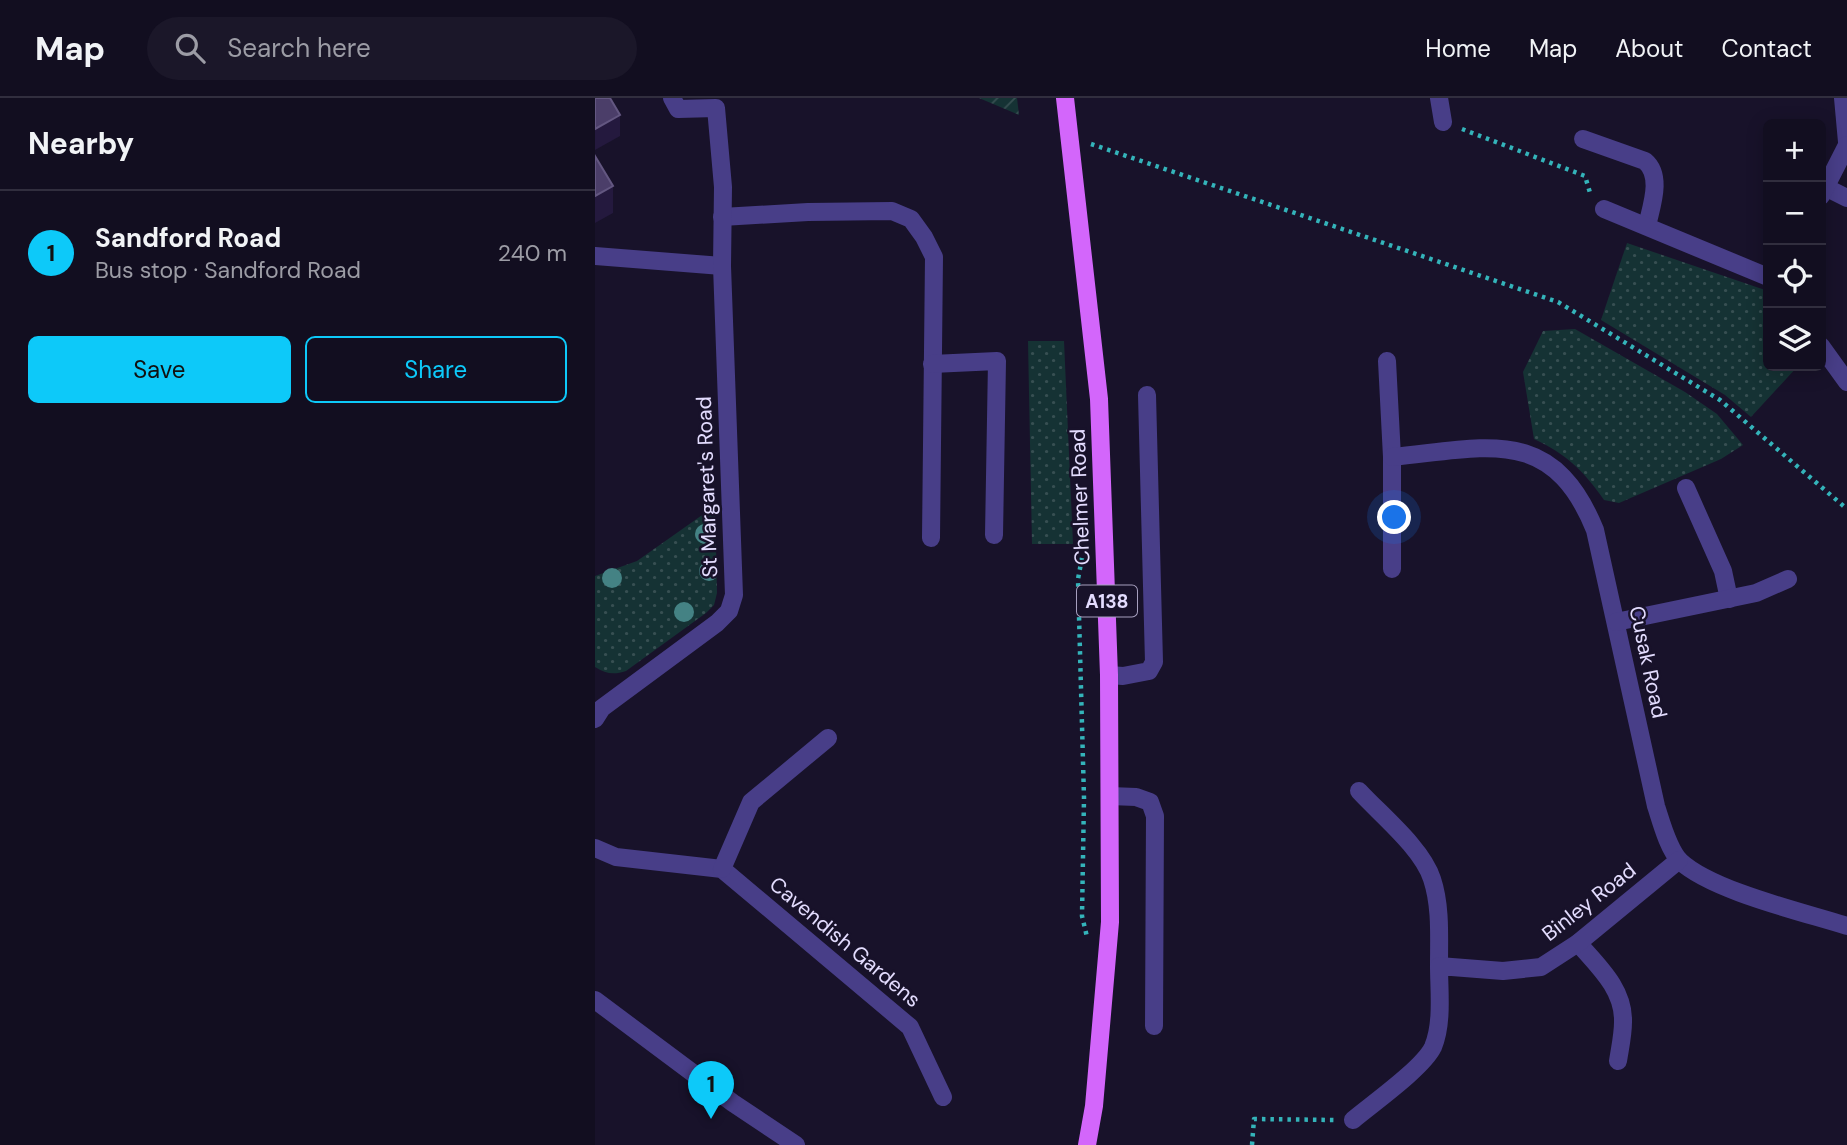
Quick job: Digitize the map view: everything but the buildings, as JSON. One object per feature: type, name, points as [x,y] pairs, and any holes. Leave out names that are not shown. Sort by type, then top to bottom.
[{"type":"main road","name":"Chelmer Road","points":[[1065,98],[1099,399],[1109,675],[1110,922],[1094,1106],[1087,1145]]},
{"type":"main road","name":"Chelmer Road","points":[[1094,1106],[1096,1145]]},
{"type":"street","name":"St Margaret's Road","points":[[597,709],[717,623],[729,611],[734,595],[722,266],[723,187],[716,108],[678,109],[672,98]]},
{"type":"street","points":[[1439,98],[1443,122]]},
{"type":"street","points":[[1826,186],[1847,143],[1843,98]]},
{"type":"street","points":[[1583,139],[1645,161],[1652,166],[1655,177],[1647,226]]},
{"type":"street","points":[[1826,193],[1847,198]]},
{"type":"street","points":[[1604,209],[1763,275]]},
{"type":"street","points":[[722,217],[892,211],[911,219],[924,237],[934,257],[931,538]]},
{"type":"street","points":[[595,256],[722,266]]},
{"type":"street","points":[[1826,353],[1847,382]]},
{"type":"street","points":[[932,364],[996,361],[994,535]]},
{"type":"street","points":[[1387,361],[1392,457],[1392,569]]},
{"type":"street","points":[[1109,675],[1123,676],[1149,671],[1154,662],[1147,395]]},
{"type":"street","name":"Cusak Road","points":[[1392,457],[1491,447],[1514,449],[1553,467],[1570,483],[1592,521],[1656,806],[1665,833],[1679,860]]},
{"type":"street","points":[[1686,488],[1723,571],[1730,599]]},
{"type":"street","points":[[1616,622],[1756,593],[1788,579]]},
{"type":"street","points":[[595,848],[615,857],[723,869],[751,802],[828,738]]},
{"type":"street","points":[[1353,1120],[1416,1067],[1432,1049],[1437,1030],[1439,966],[1438,905],[1432,876],[1417,852],[1359,791]]},
{"type":"street","points":[[1110,796],[1136,797],[1150,802],[1155,816],[1154,1026]]},
{"type":"street","points":[[1679,860],[1719,885],[1847,926]]},
{"type":"street","name":"Binley Road","points":[[1439,966],[1503,971],[1541,967],[1578,943],[1679,860]]},
{"type":"street","name":"Cavendish Gardens","points":[[723,869],[910,1027],[943,1097]]},
{"type":"street","points":[[1578,943],[1618,994],[1623,1020],[1618,1061]]},
{"type":"street","points":[[595,1000],[733,1103],[796,1145]]},
{"type":"street","points":[[1080,1145],[1094,1106]]},
{"type":"path","points":[[1443,122],[1585,176],[1591,196],[1604,209]]},
{"type":"path","points":[[1071,137],[1558,302],[1720,400],[1847,509]]},
{"type":"path","points":[[1083,553],[1078,579],[1084,798],[1082,916],[1087,940]]},
{"type":"path","points":[[1252,1145],[1254,1119],[1353,1120]]},
{"type":"green space","points":[[979,98],[1017,98],[1019,115]]},
{"type":"green space","points":[[1627,243],[1763,289],[1763,371],[1793,371],[1751,417],[1725,395],[1601,320]]},
{"type":"green space","points":[[1575,329],[1685,392],[1717,414],[1743,445],[1721,459],[1619,503],[1604,500],[1573,464],[1534,439],[1523,372],[1543,331]]},
{"type":"green space","points":[[1028,341],[1064,341],[1073,544],[1032,544]]},
{"type":"green space","points":[[715,506],[717,593],[714,605],[626,671],[610,673],[595,667],[595,576],[637,561]]},
{"type":"place","name":"Sandford Road","points":[[711,1119]]}]
